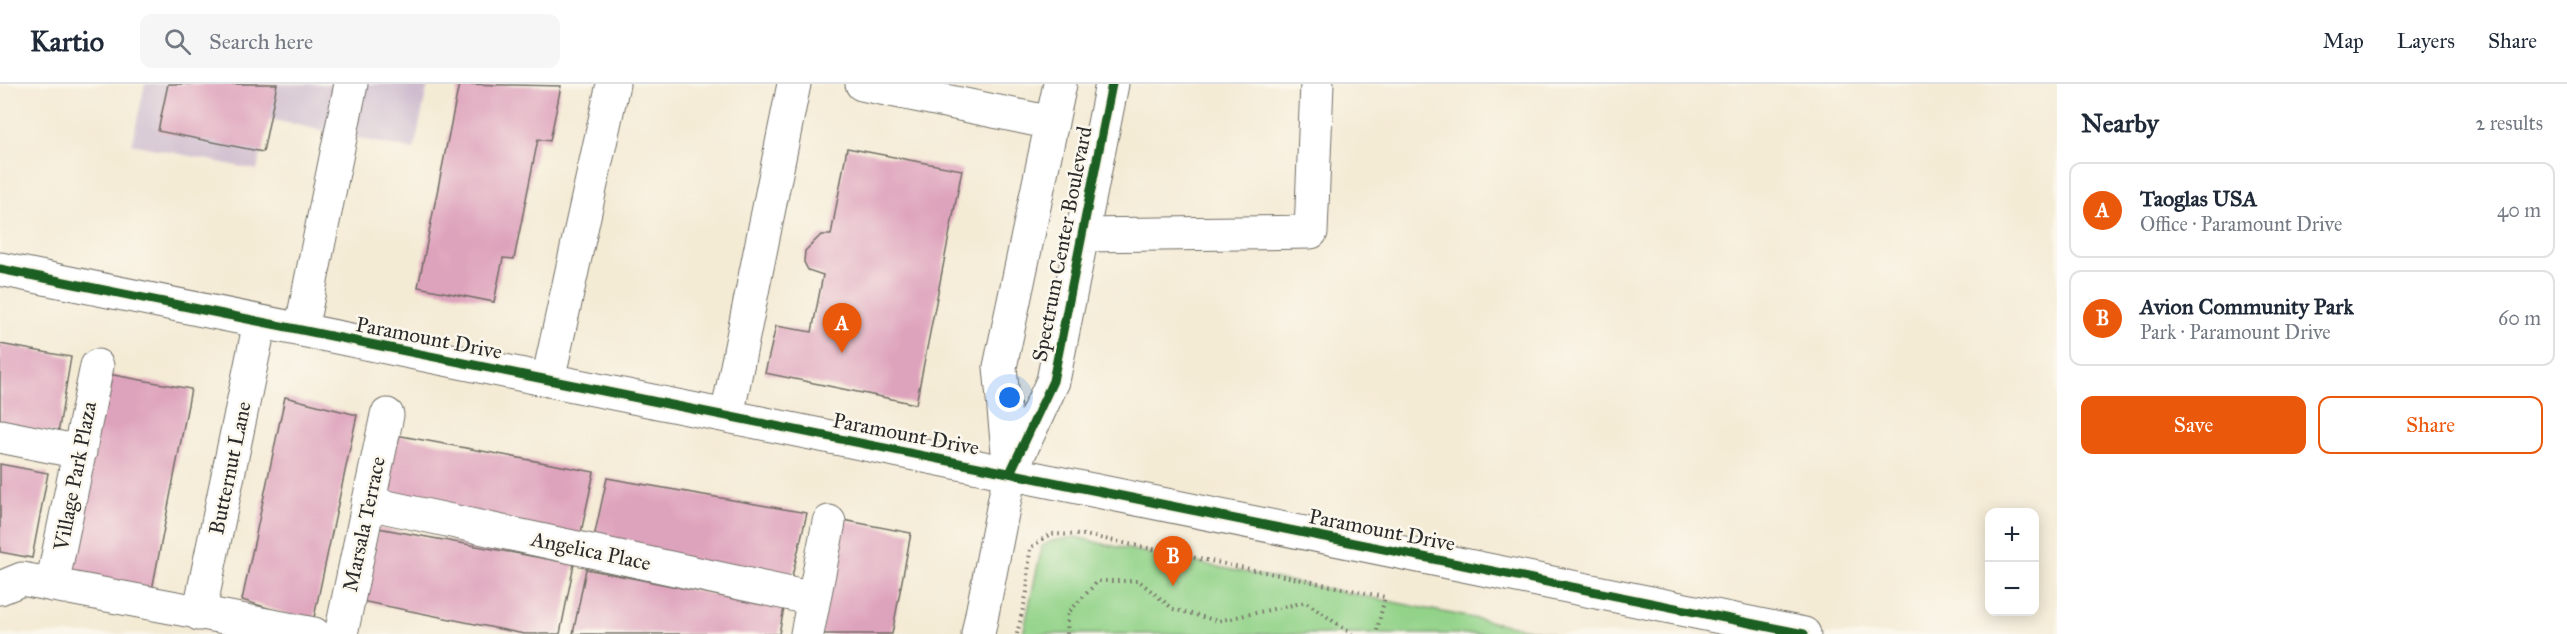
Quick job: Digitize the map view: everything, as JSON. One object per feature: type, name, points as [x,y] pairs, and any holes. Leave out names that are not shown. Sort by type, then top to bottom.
[{"type":"street","points":[[301,330],[351,84]]},
{"type":"street","points":[[548,380],[613,84]]},
{"type":"street","points":[[727,416],[794,84]]},
{"type":"street","points":[[862,84],[1052,123]]},
{"type":"street","name":"Spectrum Center Boulevard","points":[[1010,473],[1000,367],[1060,84]]},
{"type":"street","name":"Spectrum Center Boulevard","points":[[978,634],[1010,473],[1053,381],[1112,84]]},
{"type":"street","points":[[1082,235],[1311,232],[1317,84]]},
{"type":"street","name":"Paramount Drive","points":[[0,269],[1804,634]]},
{"type":"street","name":"Butternut Lane","points":[[199,614],[260,322]]},
{"type":"street","name":"Village Park Plaza","points":[[52,585],[97,366]]},
{"type":"street","name":"Marsala Terrace","points":[[341,634],[387,415]]},
{"type":"street","points":[[0,436],[80,452]]},
{"type":"street","name":"Angelica Place","points":[[368,503],[814,599]]},
{"type":"street","points":[[807,634],[829,522]]},
{"type":"street","points":[[0,588],[22,579],[314,634]]},
{"type":"path","points":[[1017,634],[1027,592],[1030,548],[1050,534],[1085,535],[1385,597],[1376,634]]},
{"type":"path","points":[[1066,634],[1068,614],[1098,580],[1139,581],[1173,609],[1218,621],[1306,602],[1352,634]]},
{"type":"shaded area","points":[[145,84],[428,84],[414,150],[269,119],[257,170],[132,144]]},
{"type":"green space","points":[[1076,537],[1553,634],[1023,634],[1042,546],[1052,541]]},
{"type":"building","points":[[168,84],[277,84],[263,152],[158,131]]},
{"type":"building","points":[[459,84],[561,86],[550,141],[538,139],[514,259],[503,258],[494,302],[418,287]]},
{"type":"building","points":[[847,148],[962,170],[916,404],[765,373],[776,326],[812,332],[823,275],[808,270],[804,262],[805,251],[821,235],[831,235]]},
{"type":"building","points":[[0,344],[71,357],[58,434],[0,423]]},
{"type":"building","points":[[108,374],[191,389],[152,590],[68,574]]},
{"type":"building","points":[[285,397],[357,415],[313,622],[242,600]]},
{"type":"building","points":[[396,435],[594,472],[579,542],[382,500]]},
{"type":"building","points":[[0,464],[48,473],[32,558],[0,552]]},
{"type":"building","points":[[607,478],[807,513],[790,585],[593,542]]},
{"type":"building","points":[[843,520],[911,533],[892,634],[820,634]]},
{"type":"building","points":[[378,528],[574,564],[560,634],[524,634],[361,601]]},
{"type":"building","points":[[586,569],[784,608],[779,634],[573,634]]},
{"type":"cycle path","points":[[1010,473],[1053,381],[1112,84]]},
{"type":"cycle path","points":[[0,269],[1804,634]]},
{"type":"place","name":"Taoglas USA","points":[[842,353]]},
{"type":"place","name":"Avion Community Park","points":[[1173,586]]}]
